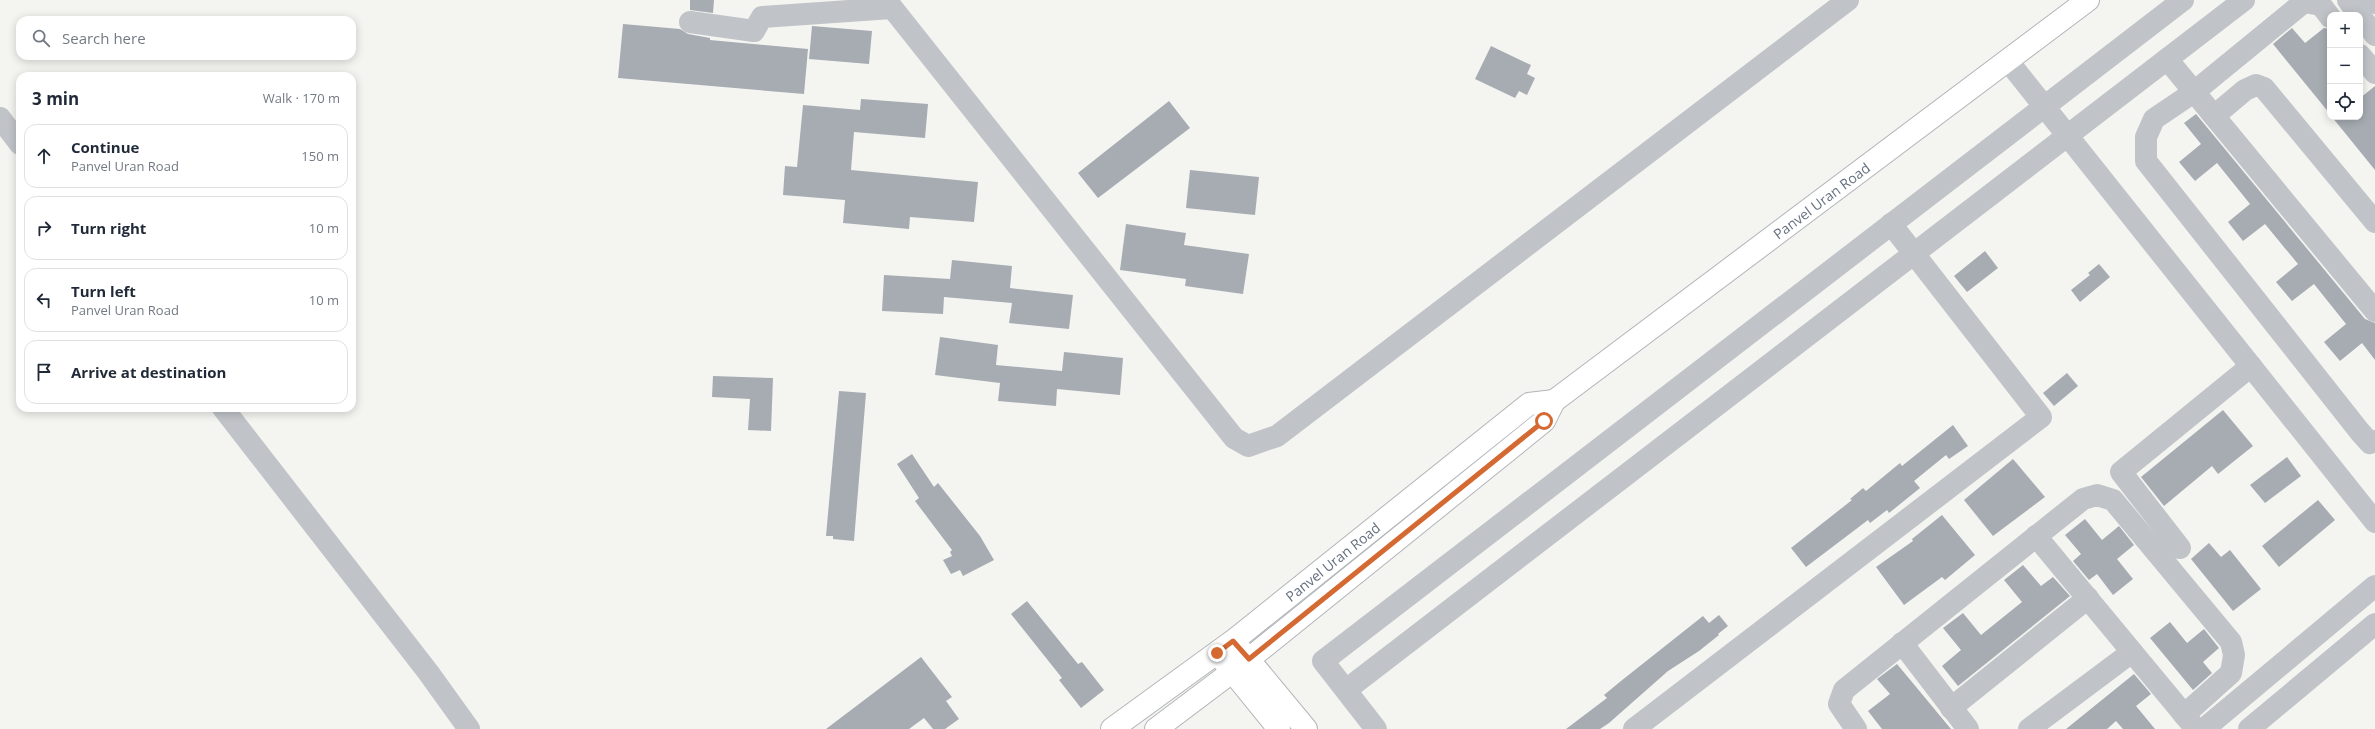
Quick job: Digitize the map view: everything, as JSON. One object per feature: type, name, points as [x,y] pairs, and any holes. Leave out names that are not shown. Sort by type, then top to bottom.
[{"type":"main road","name":"Panvel Uran Road","points":[[1156,729],[1241,665],[1544,421],[1554,401],[2088,0]]},
{"type":"main road","name":"Panvel Uran Road","points":[[1112,729],[1225,647],[1529,404],[1554,401]]},
{"type":"main road","points":[[1225,647],[1241,665],[1306,729]]},
{"type":"main road","points":[[1241,665],[1279,729]]},
{"type":"street","points":[[690,22],[754,31],[762,17],[889,4],[1234,438],[1248,446],[1277,436],[1848,0]]},
{"type":"street","points":[[1376,729],[1323,661],[2183,0]]},
{"type":"street","points":[[1346,690],[2244,0]]},
{"type":"street","points":[[2348,0],[2358,12]]},
{"type":"street","points":[[2327,13],[2321,5],[2304,2],[2194,92],[2154,119],[2146,137],[2146,161],[2360,432],[2370,442],[2375,441]]},
{"type":"street","points":[[2363,19],[2375,35]]},
{"type":"street","points":[[2167,59],[2375,311]]},
{"type":"street","points":[[2363,59],[2375,73]]},
{"type":"street","points":[[2008,61],[2375,522]]},
{"type":"street","points":[[2214,116],[2245,90],[2256,85],[2264,88],[2375,222]]},
{"type":"street","points":[[1634,729],[2041,417],[1891,224]]},
{"type":"street","points":[[2180,548],[2121,472],[2251,366]]},
{"type":"street","points":[[225,412],[428,672],[469,729]]},
{"type":"street","points":[[1856,729],[1838,704],[1844,690],[1902,643],[2036,536],[2083,499],[2097,495],[2113,500],[2231,642],[2234,655],[2231,673],[2190,722],[2036,536]]},
{"type":"street","points":[[2204,729],[2375,586]]},
{"type":"street","points":[[1951,708],[2088,598]]},
{"type":"street","points":[[2249,729],[2375,624]]},
{"type":"street","points":[[1902,643],[1968,729]]},
{"type":"street","points":[[2029,729],[2132,652]]},
{"type":"building","points":[[690,0],[714,0],[713,13],[690,10]]},
{"type":"building","points":[[623,24],[680,29],[688,34],[710,38],[710,40],[808,49],[804,94],[618,78]]},
{"type":"building","points":[[812,26],[872,31],[869,64],[809,59]]},
{"type":"building","points":[[2292,28],[2305,43],[2324,28],[2327,28],[2327,110],[2273,44]]},
{"type":"building","points":[[1491,46],[1531,65],[1527,74],[1535,78],[1527,95],[1519,91],[1515,98],[1475,79]]},
{"type":"building","points":[[2375,86],[2375,170],[2334,120],[2363,120],[2363,96]]},
{"type":"building","points":[[861,99],[928,104],[925,138],[854,132],[851,170],[978,182],[974,222],[910,217],[909,229],[843,223],[845,200],[783,195],[785,166],[797,167],[803,105],[860,110]]},
{"type":"building","points":[[1169,101],[1190,128],[1098,198],[1078,173]]},
{"type":"building","points":[[2196,114],[2365,319],[2375,323],[2375,360],[2362,343],[2340,361],[2324,342],[2346,324],[2314,284],[2292,301],[2276,282],[2298,264],[2265,224],[2243,241],[2228,222],[2250,204],[2217,163],[2195,181],[2179,162],[2201,144],[2184,123]]},
{"type":"building","points":[[1190,170],[1259,177],[1255,215],[1186,208]]},
{"type":"building","points":[[1126,224],[1186,233],[1184,245],[1249,254],[1243,294],[1185,286],[1186,279],[1120,270]]},
{"type":"building","points":[[1985,251],[1998,268],[1967,292],[1954,276]]},
{"type":"building","points":[[952,260],[1012,266],[1010,288],[1073,295],[1069,329],[1009,323],[1012,303],[944,297],[943,314],[882,311],[884,275],[950,279]]},
{"type":"building","points":[[2099,264],[2110,277],[2080,302],[2071,290],[2090,275],[2088,273]]},
{"type":"building","points":[[940,337],[998,345],[996,365],[1062,371],[1064,352],[1123,358],[1120,395],[1057,389],[1056,406],[998,401],[1000,383],[935,375]]},
{"type":"building","points":[[2067,373],[2078,386],[2054,406],[2043,393]]},
{"type":"building","points":[[713,376],[773,378],[771,431],[748,430],[750,399],[712,397]]},
{"type":"building","points":[[839,391],[866,393],[854,541],[833,539],[833,536],[826,536]]},
{"type":"building","points":[[2223,410],[2253,446],[2218,474],[2212,466],[2164,506],[2141,477]]},
{"type":"building","points":[[1953,425],[1968,446],[1949,459],[1946,455],[1914,481],[1920,488],[1889,513],[1887,510],[1870,523],[1868,520],[1806,567],[1791,548],[1852,500],[1850,499],[1863,488],[1866,491],[1900,463],[1902,466]]},
{"type":"building","points":[[912,454],[934,487],[938,483],[980,536],[994,560],[963,576],[960,570],[951,574],[943,560],[952,556],[950,552],[952,550],[915,501],[919,498],[897,464]]},
{"type":"building","points":[[2287,457],[2301,476],[2265,503],[2250,485]]},
{"type":"building","points":[[2013,459],[2045,497],[1993,536],[1964,500]]},
{"type":"building","points":[[2318,500],[2335,520],[2279,567],[2262,546]]},
{"type":"building","points":[[1942,515],[1975,555],[1945,580],[1942,577],[1904,605],[1876,567],[1913,541],[1912,539]]},
{"type":"building","points":[[2085,519],[2102,540],[2119,526],[2134,545],[2117,559],[2133,579],[2113,595],[2097,574],[2089,580],[2073,561],[2081,554],[2065,535]]},
{"type":"building","points":[[2209,543],[2221,557],[2230,550],[2261,589],[2233,611],[2191,559]]},
{"type":"building","points":[[2023,565],[2041,586],[2053,577],[2070,596],[1958,686],[1942,666],[1961,650],[1943,628],[1963,613],[1981,635],[2022,602],[2004,580]]},
{"type":"building","points":[[1027,601],[1078,664],[1082,662],[1104,690],[1081,708],[1059,680],[1062,678],[1011,614]]},
{"type":"building","points":[[1719,615],[1728,626],[1718,634],[1719,635],[1699,651],[1668,671],[1609,723],[1600,729],[1566,729],[1607,698],[1604,695],[1703,616],[1709,623]]},
{"type":"building","points":[[2170,622],[2187,643],[2204,629],[2219,648],[2203,662],[2212,673],[2193,690],[2150,638]]},
{"type":"building","points":[[921,657],[952,697],[946,701],[959,719],[945,729],[933,729],[924,718],[909,729],[826,729]]},
{"type":"building","points":[[1897,664],[1951,729],[1882,729],[1868,711],[1890,694],[1877,679]]},
{"type":"building","points":[[2134,674],[2151,694],[2136,706],[2155,729],[2123,729],[2116,721],[2107,729],[2066,729]]},
{"type":"route","points":[[1217,653],[1233,641],[1249,659],[1544,421]]}]
